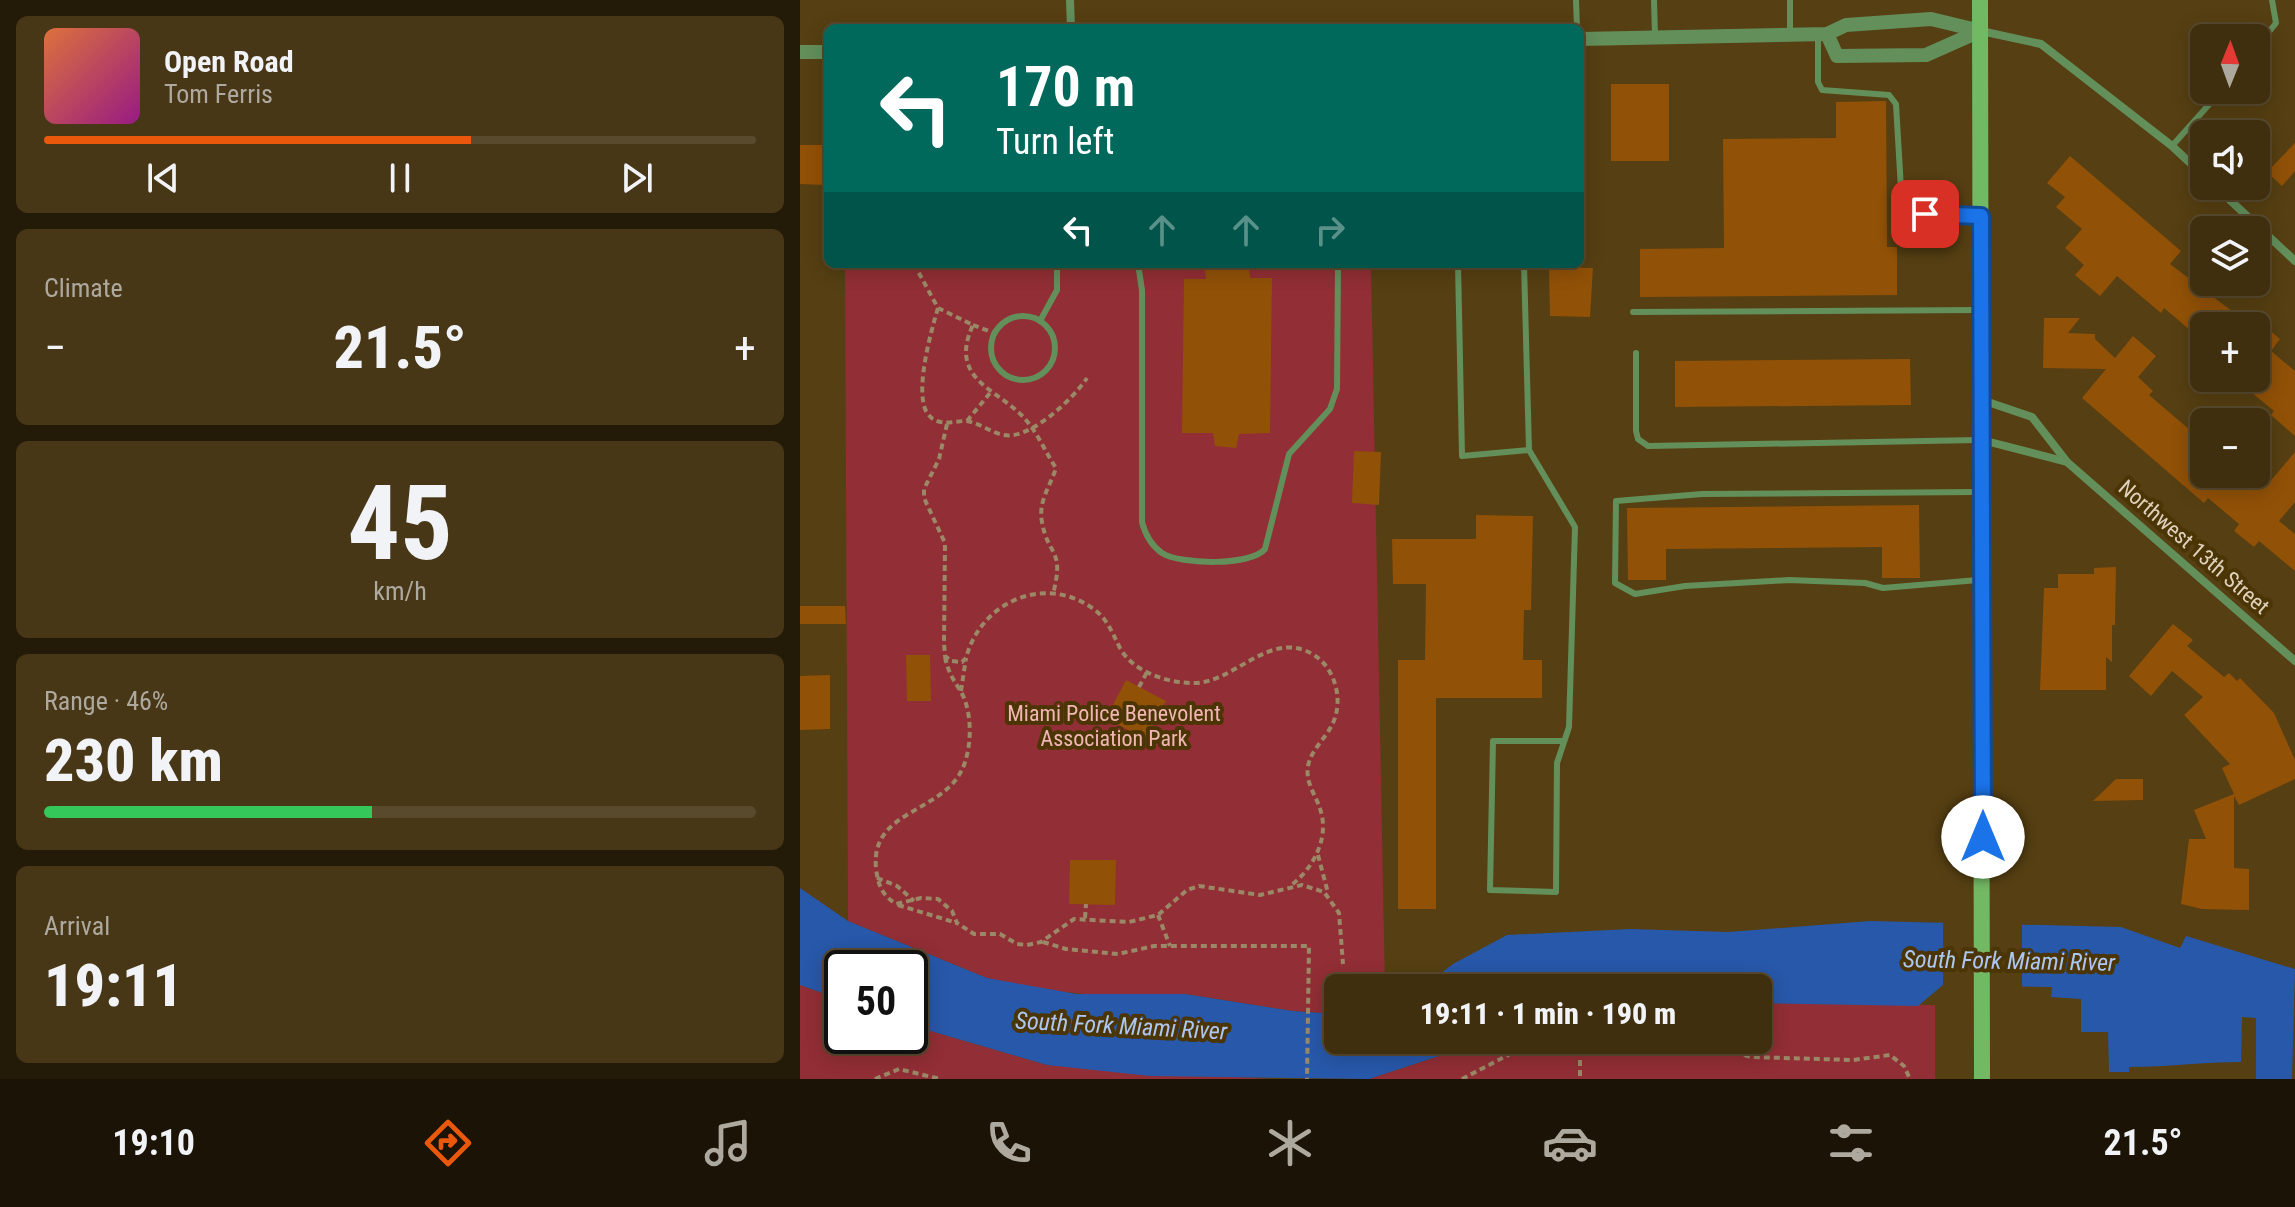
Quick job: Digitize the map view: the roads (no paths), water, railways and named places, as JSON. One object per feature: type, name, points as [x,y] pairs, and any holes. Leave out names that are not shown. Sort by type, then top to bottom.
[{"type":"main road","points":[[1980,0],[1982,1079]]},
{"type":"street","points":[[1070,0],[1071,24]]},
{"type":"street","points":[[1584,39],[1822,34],[1846,25],[1931,19],[2041,44],[2190,163]]},
{"type":"street","points":[[1822,34],[1837,56],[1926,55],[1981,31]]},
{"type":"street","points":[[800,52],[824,52]]},
{"type":"street","points":[[2230,200],[2295,261]]},
{"type":"street","name":"Northwest 13th Street","points":[[1981,400],[2032,417],[2067,462],[2295,661]]},
{"type":"street","name":"Northwest 13th Street","points":[[1982,440],[2067,462]]},
{"type":"lane","points":[[1576,0],[1577,24]]},
{"type":"lane","points":[[1654,0],[1655,38]]},
{"type":"lane","points":[[1790,0],[1790,35]]},
{"type":"lane","points":[[2270,30],[2276,23],[2272,0]]},
{"type":"lane","points":[[1822,34],[1818,82],[1822,90],[1889,95],[1896,104],[1902,206],[1906,213],[1981,216]]},
{"type":"lane","points":[[2172,146],[2210,104]]},
{"type":"lane","points":[[1040,321],[1057,290],[1057,268]]},
{"type":"lane","points":[[1139,268],[1142,290],[1142,522],[1153,544],[1164,554],[1208,561],[1251,559],[1265,549],[1289,454],[1330,409],[1337,389],[1338,268]]},
{"type":"lane","points":[[1458,268],[1462,456],[1529,450]]},
{"type":"lane","points":[[1524,268],[1529,450],[1575,527],[1569,727],[1557,763],[1556,892],[1490,890],[1493,741],[1564,741]]},
{"type":"lane","points":[[1633,312],[1981,310]]},
{"type":"lane","points":[[1031,316],[1040,321],[1053,336],[1055,346],[1050,366],[1033,378],[1012,378],[995,364],[991,343],[994,333],[1010,318],[1031,316]]},
{"type":"lane","points":[[1636,353],[1636,431],[1638,439],[1648,446],[1982,440]]},
{"type":"lane","points":[[1982,492],[1702,494],[1616,501],[1615,583],[1635,594],[1685,586],[1789,580],[1865,583],[1883,588],[1982,580]]},
{"type":"water","points":[[800,888],[848,921],[919,950],[824,950],[824,994],[800,985]]},
{"type":"water","name":"South Fork Miami River","points":[[1870,921],[2121,927],[2180,948],[2186,936],[2295,969],[2292,1079],[2256,1079],[2256,1018],[2242,1017],[2241,1062],[2129,1067],[2129,1072],[2109,1072],[2108,1032],[2081,1032],[2081,999],[2051,997],[2052,987],[1943,985],[1918,1006],[1772,1003],[1772,974],[1440,974],[1507,935],[1630,929],[1728,932]]},
{"type":"water","name":"South Fork Miami River","points":[[928,954],[987,978],[1077,994],[1185,994],[1324,1013],[1324,1054],[1443,1054],[1369,1079],[1150,1076],[1047,1065],[928,1030]]},
{"type":"park label","name":"Miami Police Benevolent Association Park","points":[[1114,726]]}]
